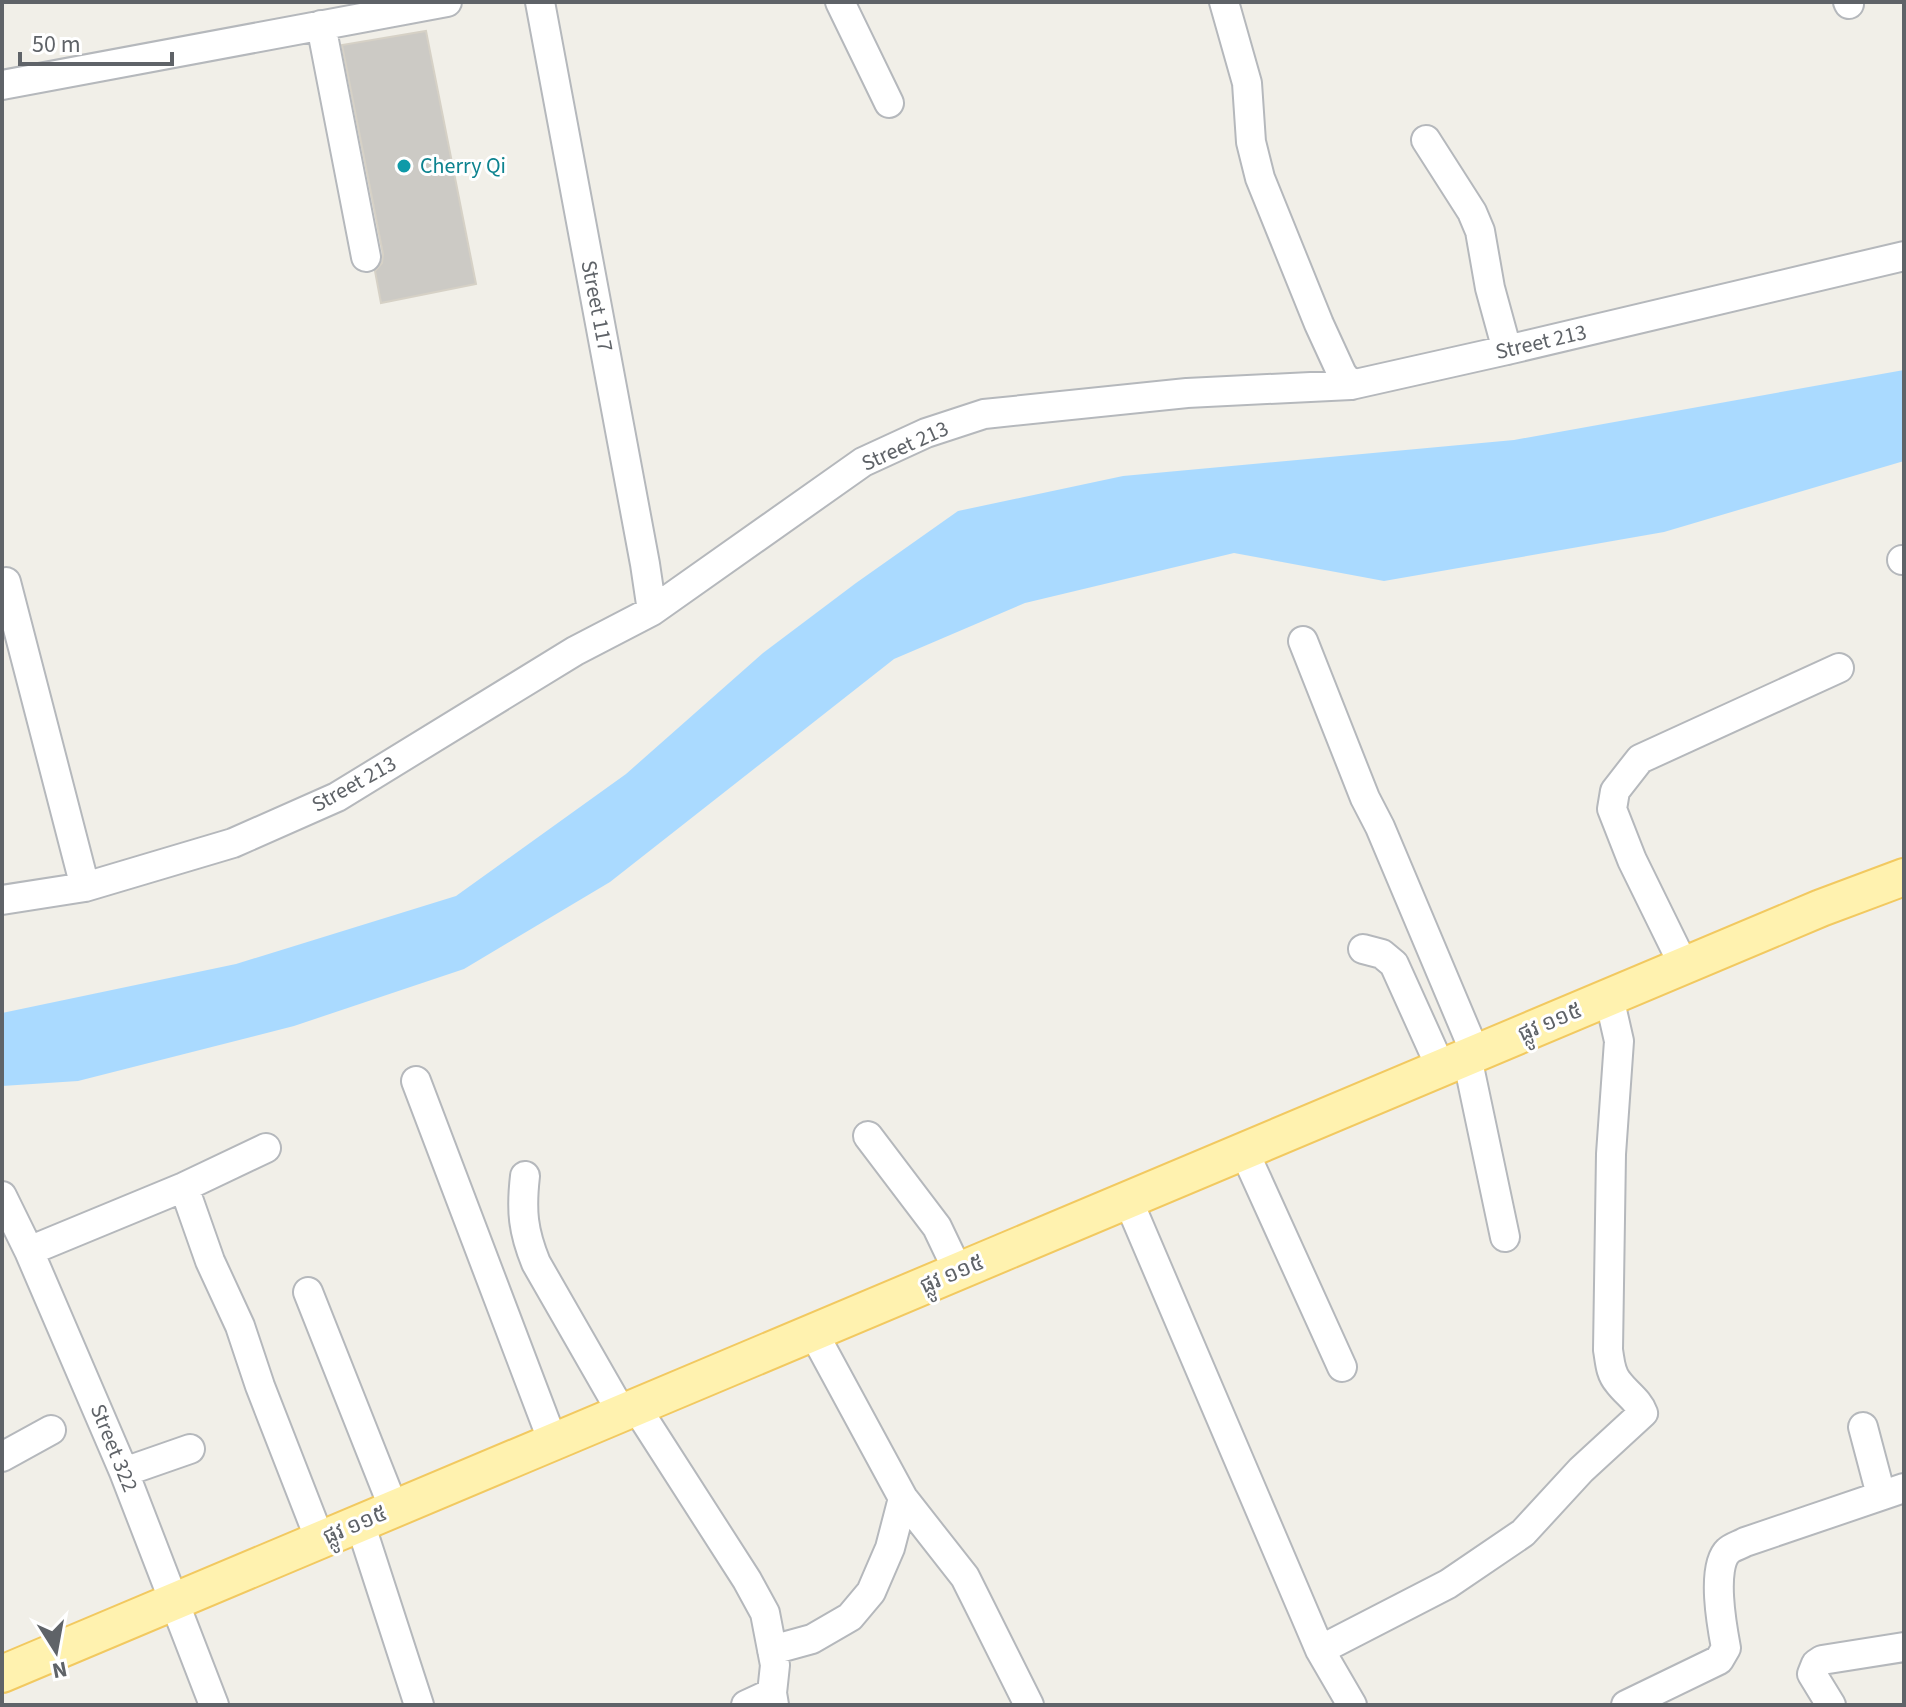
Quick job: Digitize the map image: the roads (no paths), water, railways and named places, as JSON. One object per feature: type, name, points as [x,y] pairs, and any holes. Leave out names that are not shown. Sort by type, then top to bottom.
[{"type":"main road","name":"ផ្លូវ ១១៥","points":[[2,1674],[1821,908],[1904,877]]},
{"type":"street","points":[[2,85],[447,2]]},
{"type":"street","name":"Street 117","points":[[540,2],[652,611]]},
{"type":"street","points":[[840,2],[889,103]]},
{"type":"street","points":[[1224,2],[1247,83],[1251,142],[1260,178],[1319,324],[1342,374],[1351,385]]},
{"type":"street","points":[[321,25],[366,257]]},
{"type":"street","points":[[1426,140],[1472,212],[1480,231],[1490,288],[1507,350]]},
{"type":"street","name":"Street 213","points":[[2,900],[85,887],[233,843],[337,797],[575,651],[652,611],[863,462],[926,433],[984,414],[1187,393],[1351,385],[1904,256]]},
{"type":"street","points":[[6,582],[85,887]]},
{"type":"street","points":[[1303,641],[1365,798],[1471,1043],[1463,1059]]},
{"type":"street","points":[[1684,966],[1632,860],[1612,809],[1615,791],[1640,759],[1839,668]]},
{"type":"street","points":[[1363,949],[1382,954],[1394,964],[1463,1059],[1505,1237]]},
{"type":"street","points":[[1320,1650],[1448,1584],[1523,1533],[1581,1470],[1643,1413],[1616,1381],[1608,1350],[1611,1154],[1619,1041],[1609,997]]},
{"type":"street","points":[[416,1081],[553,1442]]},
{"type":"street","points":[[868,1136],[937,1227],[958,1271]]},
{"type":"street","points":[[29,1251],[184,1187],[266,1148]]},
{"type":"street","points":[[1244,1151],[1342,1367]]},
{"type":"street","points":[[525,1176],[522,1208],[528,1243],[536,1263],[629,1410],[747,1580],[765,1613],[775,1665],[773,1699],[746,1705]]},
{"type":"street","points":[[184,1187],[320,1540]]},
{"type":"street","name":"Street 322","points":[[2,1196],[29,1251],[124,1472],[214,1705]]},
{"type":"street","points":[[1128,1200],[1320,1650],[1352,1705]]},
{"type":"street","points":[[308,1292],[394,1509]]},
{"type":"street","points":[[813,1332],[903,1498],[965,1577],[1029,1705]]},
{"type":"street","points":[[1626,1705],[1719,1660],[1726,1648],[1719,1581],[1721,1564],[1727,1552],[1745,1542],[1892,1491],[1863,1427]]},
{"type":"street","points":[[2,1457],[51,1430]]},
{"type":"street","points":[[124,1472],[190,1449]]},
{"type":"street","points":[[772,1650],[812,1639],[850,1617],[871,1592],[890,1548],[903,1498]]},
{"type":"street","points":[[360,1523],[419,1705]]},
{"type":"street","points":[[1831,1705],[1812,1674],[1816,1664],[1822,1660],[1904,1647]]},
{"type":"water","points":[[1904,370],[1904,461],[1664,532],[1384,581],[1234,553],[1025,603],[894,659],[610,882],[464,969],[294,1026],[78,1081],[2,1086],[2,1013],[236,964],[456,896],[626,774],[763,653],[958,511],[1123,476],[1514,440]]},
{"type":"place","name":"Cherry Qi","points":[[404,166]]}]
